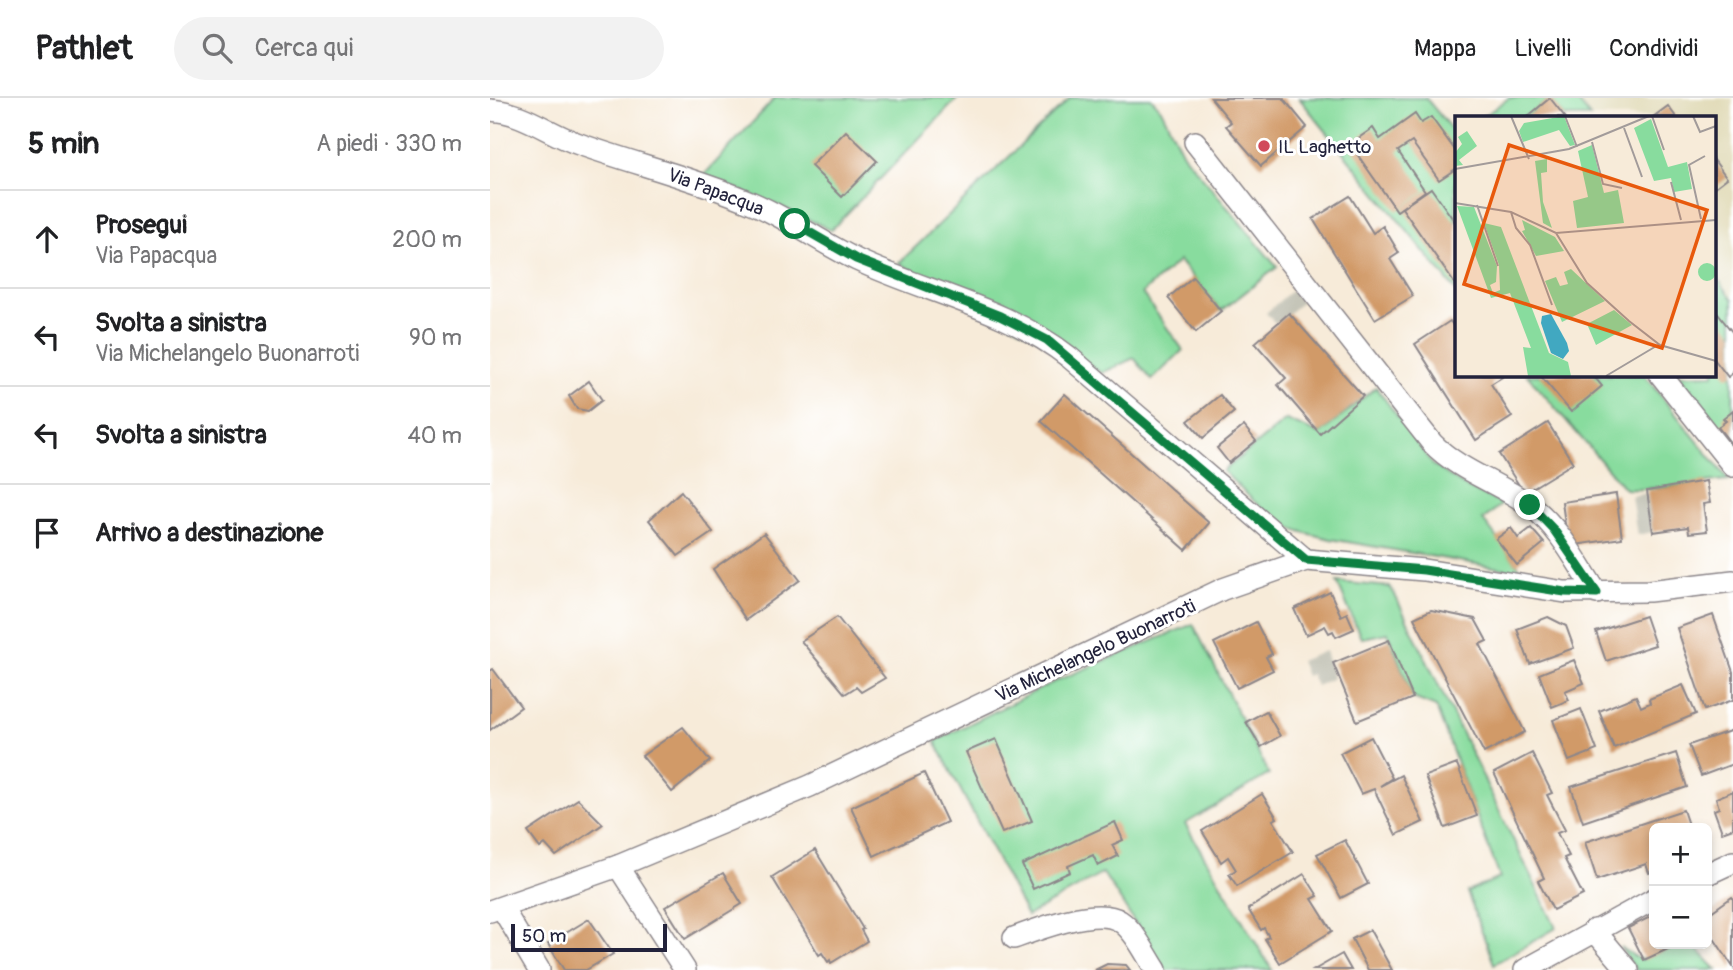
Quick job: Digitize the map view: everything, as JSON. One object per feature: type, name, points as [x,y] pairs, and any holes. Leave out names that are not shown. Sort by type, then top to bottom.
[{"type":"street","name":"Via Papacqua","points":[[490,110],[521,106],[578,144],[698,182],[751,202],[856,259],[1035,332],[1069,357],[1306,560]]},
{"type":"street","points":[[1195,142],[1432,443],[1445,456],[1520,498],[1539,512],[1597,593]]},
{"type":"street","points":[[1662,376],[1733,466]]},
{"type":"street","name":"Via Michelangelo Buonarroti","points":[[496,909],[618,866],[810,786],[1223,589],[1306,560],[1424,570],[1565,592],[1649,591],[1733,581]]},
{"type":"street","points":[[1712,872],[1733,862]]},
{"type":"street","points":[[618,866],[685,970]]},
{"type":"street","points":[[1525,970],[1649,902]]},
{"type":"street","points":[[496,909],[539,970]]},
{"type":"street","points":[[1014,938],[1090,917],[1110,917],[1124,924],[1156,970]]},
{"type":"street","points":[[1594,930],[1628,970]]},
{"type":"shaded area","points":[[1575,98],[1733,98],[1733,299],[1716,277],[1716,116],[1589,116]]},
{"type":"shaded area","points":[[1292,290],[1302,302],[1276,324],[1266,313]]},
{"type":"shaded area","points":[[1647,493],[1653,532],[1637,535],[1631,496]]},
{"type":"shaded area","points":[[1325,651],[1333,678],[1316,686],[1311,674],[1306,676],[1300,661]]},
{"type":"green space","points":[[775,98],[958,98],[831,230],[703,176]]},
{"type":"green space","points":[[1070,98],[1151,98],[1161,109],[1183,154],[1277,267],[1221,311],[1179,261],[1142,293],[1183,350],[1152,380],[1134,358],[1102,373],[899,263]]},
{"type":"green space","points":[[1299,98],[1426,98],[1455,134],[1455,290]]},
{"type":"green space","points":[[1509,98],[1575,98],[1589,116],[1564,116],[1550,99],[1528,116],[1483,116]]},
{"type":"green space","points":[[1716,277],[1733,299],[1733,448],[1675,376],[1716,376]]},
{"type":"green space","points":[[1528,376],[1645,376],[1729,480],[1651,489],[1625,489]]},
{"type":"green space","points":[[1376,387],[1433,465],[1466,487],[1502,504],[1483,520],[1523,572],[1330,539],[1297,530],[1270,515],[1223,471],[1286,420],[1320,434]]},
{"type":"green space","points":[[1337,582],[1390,587],[1394,593],[1556,928],[1494,964],[1467,892],[1500,878],[1436,707],[1413,698],[1388,633],[1361,638]]},
{"type":"green space","points":[[1193,624],[1269,774],[1185,824],[1272,970],[1165,970],[1103,873],[1027,916],[935,741],[1058,680]]},
{"type":"green space","points":[[1620,947],[1641,960],[1666,949],[1697,949],[1717,970],[1636,970]]},
{"type":"building","name":"IL Laghetto","points":[[1211,98],[1283,98],[1307,127],[1261,166],[1226,126],[1231,122]]},
{"type":"building","points":[[1550,98],[1564,116],[1528,116]]},
{"type":"building","points":[[1668,106],[1675,116],[1654,116]]},
{"type":"building","points":[[1415,114],[1421,123],[1431,117],[1455,150],[1455,169],[1439,180],[1412,142],[1398,151],[1425,191],[1397,211],[1350,144],[1373,128],[1380,139]]},
{"type":"building","points":[[846,131],[877,161],[842,197],[811,166]]},
{"type":"building","points":[[1716,163],[1727,178],[1716,186]]},
{"type":"building","points":[[1431,188],[1455,222],[1455,284],[1402,208]]},
{"type":"building","points":[[1350,196],[1373,233],[1383,226],[1399,253],[1390,259],[1413,296],[1375,319],[1313,219]]},
{"type":"building","points":[[1193,277],[1221,311],[1196,332],[1168,298]]},
{"type":"building","points":[[1289,313],[1363,396],[1320,434],[1278,385],[1286,378],[1255,343]]},
{"type":"building","points":[[1718,314],[1733,333],[1733,373],[1728,377],[1716,362]]},
{"type":"building","points":[[1450,321],[1455,328],[1455,376],[1502,376],[1491,384],[1512,417],[1476,440],[1415,344]]},
{"type":"building","points":[[1541,376],[1594,376],[1602,386],[1571,412]]},
{"type":"building","points":[[589,381],[602,400],[588,411],[577,409],[569,396]]},
{"type":"building","points":[[1065,394],[1209,523],[1186,550],[1041,421]]},
{"type":"building","points":[[1220,395],[1234,412],[1203,438],[1188,421]]},
{"type":"building","points":[[1733,410],[1733,446],[1718,427],[1726,421],[1723,418]]},
{"type":"building","points":[[1548,423],[1573,463],[1524,493],[1499,454]]},
{"type":"building","points":[[1244,426],[1256,441],[1229,463],[1217,448]]},
{"type":"building","points":[[1706,481],[1710,503],[1703,504],[1707,531],[1689,533],[1688,527],[1653,532],[1647,491]]},
{"type":"building","points":[[681,491],[713,532],[678,556],[649,520]]},
{"type":"building","points":[[1616,494],[1622,538],[1568,546],[1562,502]]},
{"type":"building","points":[[1511,528],[1518,538],[1531,528],[1544,543],[1517,565],[1496,539]]},
{"type":"building","points":[[764,533],[800,580],[746,620],[713,569]]},
{"type":"building","points":[[1330,592],[1341,616],[1347,613],[1354,629],[1336,637],[1333,631],[1329,633],[1325,626],[1306,635],[1294,609]]},
{"type":"building","points":[[1431,610],[1475,619],[1487,641],[1480,644],[1525,732],[1484,753],[1414,618]]},
{"type":"building","points":[[1713,615],[1733,672],[1733,700],[1705,710],[1677,628]]},
{"type":"building","points":[[1645,616],[1655,645],[1606,661],[1596,632]]},
{"type":"building","points":[[837,617],[885,678],[861,692],[856,687],[845,694],[801,641]]},
{"type":"building","points":[[1548,617],[1566,626],[1574,648],[1530,664],[1517,629]]},
{"type":"building","points":[[1256,622],[1272,654],[1266,657],[1273,670],[1237,688],[1214,643]]},
{"type":"building","points":[[1389,640],[1413,698],[1357,721],[1333,663]]},
{"type":"building","points":[[1574,660],[1584,683],[1565,691],[1569,700],[1552,707],[1539,674]]},
{"type":"building","points":[[493,669],[521,707],[490,730],[490,671]]},
{"type":"building","points":[[1683,685],[1696,714],[1614,748],[1599,711],[1636,696],[1641,707],[1650,703],[1649,699]]},
{"type":"building","points":[[1581,709],[1597,750],[1569,761],[1553,720]]},
{"type":"building","points":[[1266,711],[1280,736],[1261,747],[1246,722]]},
{"type":"building","points":[[683,727],[710,761],[672,792],[642,756]]},
{"type":"building","points":[[1733,730],[1733,764],[1701,776],[1689,745]]},
{"type":"building","points":[[1371,737],[1392,778],[1380,786],[1401,775],[1423,822],[1396,835],[1374,789],[1361,794],[1340,753]]},
{"type":"building","points":[[996,739],[1032,821],[1002,833],[966,752]]},
{"type":"building","points":[[1532,753],[1552,793],[1547,795],[1565,830],[1557,833],[1569,856],[1564,858],[1583,895],[1553,910],[1538,881],[1544,878],[1494,773]]},
{"type":"building","points":[[1676,753],[1687,787],[1583,822],[1571,787]]},
{"type":"building","points":[[1457,764],[1477,816],[1445,828],[1425,776]]},
{"type":"building","points":[[924,773],[947,822],[874,856],[851,807]]},
{"type":"building","points":[[1733,791],[1733,828],[1722,832],[1714,810],[1719,808],[1716,798]]},
{"type":"building","points":[[1262,794],[1277,818],[1273,820],[1293,852],[1237,886],[1229,874],[1236,870],[1228,857],[1221,862],[1202,831]]},
{"type":"building","points":[[578,799],[603,824],[556,856],[545,844],[540,848],[528,832]]},
{"type":"building","points":[[1683,810],[1687,823],[1649,823],[1649,873],[1646,864],[1597,880],[1585,842]]},
{"type":"building","points":[[1115,822],[1123,840],[1112,845],[1118,856],[1098,866],[1093,855],[1068,866],[1070,872],[1033,889],[1022,865]]},
{"type":"building","points":[[1345,840],[1368,884],[1341,898],[1317,854]]},
{"type":"building","points":[[815,850],[863,929],[861,930],[867,941],[831,963],[822,953],[819,955],[772,877]]},
{"type":"building","points":[[723,873],[742,904],[685,939],[665,907]]},
{"type":"building","points":[[1304,874],[1318,896],[1312,899],[1332,931],[1280,963],[1265,939],[1269,937],[1264,928],[1261,930],[1248,909]]},
{"type":"building","points":[[1733,898],[1733,967],[1712,936],[1712,911]]},
{"type":"building","points":[[1649,918],[1649,949],[1668,949],[1644,960],[1628,928]]},
{"type":"building","points":[[589,919],[613,954],[586,970],[564,970],[548,944]]},
{"type":"building","points":[[1370,930],[1392,970],[1368,970],[1352,939]]},
{"type":"building","points":[[1342,954],[1351,970],[1314,970]]},
{"type":"building","points":[[1107,964],[1126,965],[1130,970],[1095,970]]},
{"type":"place","name":"IL Laghetto","points":[[1264,146]]},
{"type":"route","points":[[795,224],[856,259],[1000,316],[1047,340],[1306,560],[1424,570],[1565,592],[1597,593],[1554,530],[1530,505]]}]
